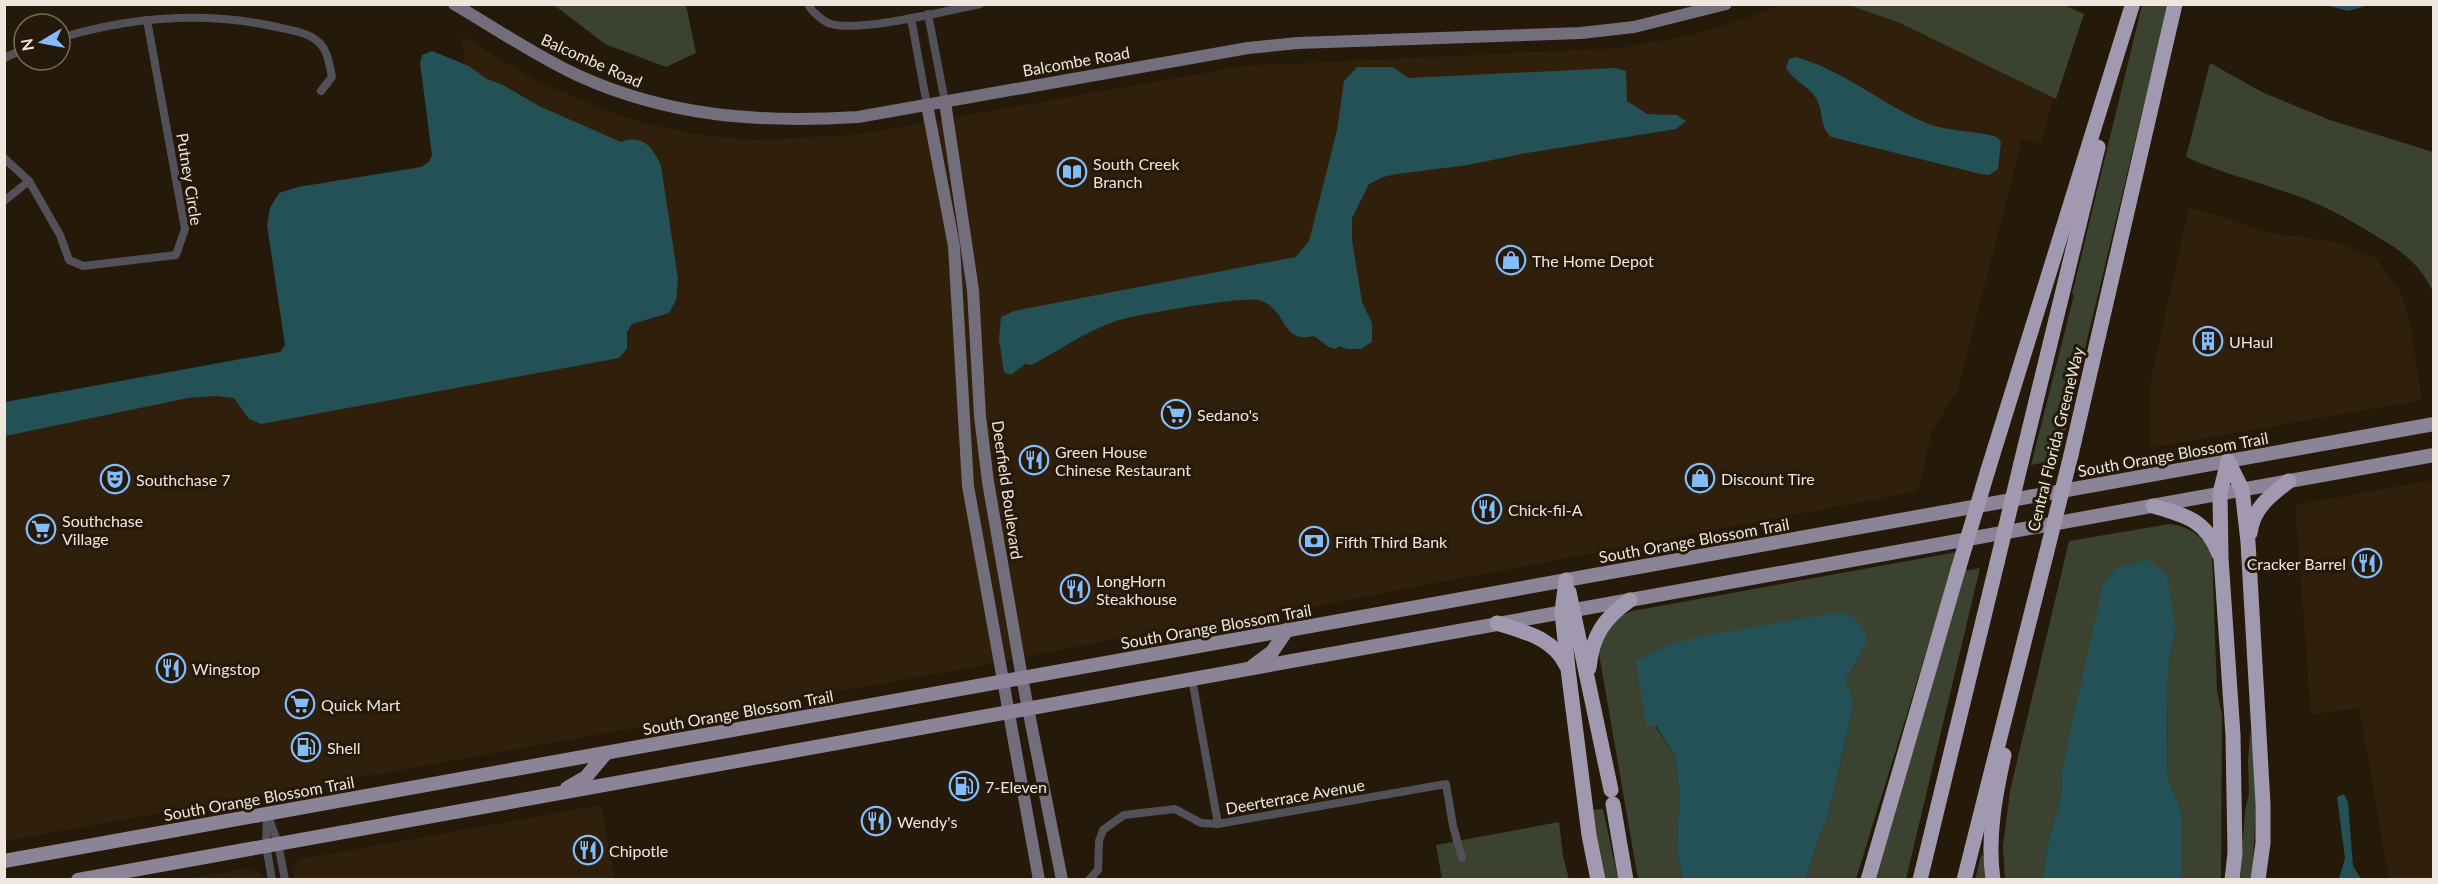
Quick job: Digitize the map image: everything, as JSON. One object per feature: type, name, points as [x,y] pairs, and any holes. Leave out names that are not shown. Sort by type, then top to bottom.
[{"type":"highway","name":"Central Florida GreeneWay","points":[[1964,879],[2071,455],[2175,4]]},
{"type":"highway","name":"Central Florida GreeneWay","points":[[1920,879],[2132,5]]},
{"type":"highway","points":[[1868,879],[1988,470],[2132,5]]},
{"type":"highway","points":[[2228,460],[2242,489],[2248,542],[2263,804],[2263,843],[2258,879]]},
{"type":"highway","points":[[2228,460],[2220,494],[2221,558],[2233,735],[2235,853],[2232,879]]},
{"type":"highway","points":[[2248,542],[2251,522],[2259,507],[2289,481]]},
{"type":"highway","points":[[2153,506],[2185,515],[2198,524],[2207,531],[2221,558]]},
{"type":"highway","points":[[1993,879],[1991,841],[1997,788],[2046,555]]},
{"type":"highway","points":[[1566,580],[1568,669],[1589,835],[1598,879]]},
{"type":"highway","points":[[1588,680],[1591,650],[1596,635],[1608,616],[1630,600]]},
{"type":"highway","points":[[1568,611],[1588,680],[1626,879]]},
{"type":"highway","points":[[1497,623],[1542,639],[1561,655],[1568,669]]},
{"type":"main road","name":"South Orange Blossom Trail","points":[[4,861],[2433,424]]},
{"type":"main road","points":[[78,879],[2433,455]]},
{"type":"main road","points":[[1249,669],[1272,652],[1287,630]]},
{"type":"main road","points":[[557,793],[586,777],[606,753]]},
{"type":"street","name":"Balcombe Road","points":[[454,4],[531,51],[578,75],[645,101],[713,116],[800,121],[858,117],[1248,48],[1298,43],[1581,33],[1634,27],[1726,4]]},
{"type":"street","points":[[808,4],[810,9],[828,23],[859,27],[980,4]]},
{"type":"street","points":[[928,14],[945,102]]},
{"type":"street","points":[[72,34],[89,29],[147,20],[189,17],[243,19],[297,31],[316,40],[327,52],[332,77],[321,91]]},
{"type":"street","points":[[911,18],[954,246],[968,486],[1039,879]]},
{"type":"street","name":"Putney Circle","points":[[4,158],[29,181],[60,235],[69,260],[83,266],[176,255],[185,229],[147,20]]},
{"type":"street","name":"Deerfield Boulevard","points":[[945,102],[973,290],[980,416],[987,482],[1022,678],[1062,879]]},
{"type":"street","points":[[4,201],[29,181]]},
{"type":"street","points":[[968,486],[987,482]]},
{"type":"street","points":[[1192,679],[1218,824]]},
{"type":"street","name":"Deerterrace Avenue","points":[[1089,879],[1098,870],[1099,841],[1103,830],[1124,816],[1175,809],[1201,823],[1218,824],[1446,784],[1453,826],[1462,858]]},
{"type":"street","points":[[267,814],[272,844],[273,879]]},
{"type":"street","points":[[272,844],[285,879]]},
{"type":"shaded area","points":[[1780,5],[2078,5],[2041,144],[2022,139],[1958,390],[1932,431],[1918,491],[1295,610],[1179,631],[1163,630],[963,669],[5,841],[5,422],[487,334],[462,36],[531,78],[607,111],[647,124],[688,133],[763,140],[861,134],[1243,66],[1620,48],[1688,36],[1753,16]]},
{"type":"shaded area","points":[[2189,208],[2230,219],[2265,232],[2337,242],[2376,258],[2401,293],[2411,327],[2422,400],[2150,448],[2151,379]]},
{"type":"shaded area","points":[[2433,480],[2433,879],[2389,879],[2359,708],[2311,715],[2295,505]]},
{"type":"shaded area","points":[[601,805],[615,879],[295,879],[293,870],[301,859]]},
{"type":"shaded area","points":[[251,868],[265,879],[184,879]]},
{"type":"green space","points":[[554,5],[686,5],[696,53],[666,67],[605,44]]},
{"type":"green space","points":[[1849,5],[2064,5],[2084,14],[2056,99],[1900,23]]},
{"type":"green space","points":[[2142,5],[2168,5],[2058,460],[2031,465],[2074,295],[2072,294]]},
{"type":"green space","points":[[2210,63],[2262,92],[2330,120],[2433,152],[2433,292],[2416,266],[2402,253],[2343,217],[2298,196],[2223,172],[2186,157]]},
{"type":"green space","points":[[2170,524],[2195,533],[2205,542],[2212,554],[2217,691],[2222,715],[2221,879],[2181,879],[2181,810],[2167,776],[2168,668],[2176,629],[2061,774],[2062,790],[2048,843],[2042,879],[2005,880],[2003,846],[2010,791],[2069,541]]},
{"type":"green space","points":[[1957,552],[1856,879],[1805,879],[1823,824],[1827,820],[1854,704],[1846,680],[1866,645],[1655,726],[1675,756],[1679,792],[1677,854],[1683,880],[1638,879],[1598,648],[1612,620],[1632,611]]},
{"type":"green space","points":[[1980,568],[1906,879],[1876,880],[1965,571]]},
{"type":"green space","points":[[2250,733],[2255,759],[2254,849],[2251,879],[2240,880],[2245,812],[2249,792]]},
{"type":"green space","points":[[1603,809],[1618,879],[1602,879],[1591,810]]},
{"type":"green space","points":[[1559,822],[1563,856],[1569,879],[1442,879],[1436,845]]},
{"type":"green space","points":[[1981,855],[1984,856],[1985,879],[1975,880]]},
{"type":"water","points":[[2325,5],[2368,5],[2349,11]]},
{"type":"water","points":[[432,51],[469,66],[487,79],[501,84],[541,107],[621,142],[641,141],[650,148],[661,166],[678,279],[676,300],[669,313],[632,324],[627,332],[627,349],[619,358],[261,424],[249,419],[234,398],[216,396],[188,398],[5,436],[5,402],[280,352],[285,345],[267,225],[270,208],[279,193],[298,187],[421,167],[429,162],[432,155],[420,63],[422,55]]},
{"type":"water","points":[[1796,57],[1846,78],[1924,122],[1941,128],[1997,137],[2001,142],[1998,169],[1989,175],[1981,174],[1831,137],[1823,123],[1816,98],[1786,68],[1789,59]]},
{"type":"water","points":[[1357,67],[1393,67],[1408,78],[1615,68],[1626,71],[1627,101],[1647,114],[1677,115],[1686,121],[1676,129],[1521,154],[1468,165],[1397,174],[1383,177],[1369,184],[1352,218],[1352,240],[1362,302],[1372,323],[1372,342],[1361,349],[1347,349],[1339,346],[1335,349],[1314,336],[1295,335],[1275,310],[1258,300],[1232,301],[1141,315],[1113,322],[1082,336],[1032,365],[1025,364],[1011,375],[1004,372],[999,339],[1001,317],[1014,311],[1296,257],[1309,241],[1337,130],[1344,81]]},
{"type":"water","points":[[2147,559],[2167,575],[2176,629],[2168,668],[2167,776],[2181,810],[2181,879],[2042,879],[2048,843],[2062,790],[2061,774],[2103,584],[2116,568]]},
{"type":"water","points":[[1839,612],[1853,616],[1866,631],[1866,645],[1846,680],[1854,704],[1827,820],[1823,825],[1805,879],[1683,879],[1677,854],[1679,792],[1675,756],[1656,726],[1646,726],[1636,661],[1670,644],[1702,636]]},
{"type":"water","points":[[2344,794],[2348,802],[2353,866],[2361,879],[2339,879],[2345,858],[2337,797]]},
{"type":"place","name":"South Creek Branch","points":[[1072,172]]},
{"type":"place","name":"The Home Depot","points":[[1511,260]]},
{"type":"place","name":"UHaul","points":[[2208,341]]},
{"type":"place","name":"Sedano's","points":[[1176,414]]},
{"type":"place","name":"Green House Chinese Restaurant","points":[[1034,460]]},
{"type":"place","name":"Discount Tire","points":[[1700,478]]},
{"type":"place","name":"Southchase 7","points":[[115,479]]},
{"type":"place","name":"Chick-fil-A","points":[[1487,509]]},
{"type":"place","name":"Southchase Village","points":[[41,529]]},
{"type":"place","name":"Fifth Third Bank","points":[[1314,541]]},
{"type":"place","name":"Cracker Barrel","points":[[2367,563]]},
{"type":"place","name":"LongHorn Steakhouse","points":[[1075,589]]},
{"type":"place","name":"Wingstop","points":[[171,668]]},
{"type":"place","name":"Quick Mart","points":[[300,704]]},
{"type":"place","name":"Shell","points":[[306,747]]},
{"type":"place","name":"7-Eleven","points":[[964,786]]},
{"type":"place","name":"Wendy's","points":[[876,821]]},
{"type":"place","name":"Chipotle","points":[[588,850]]}]
